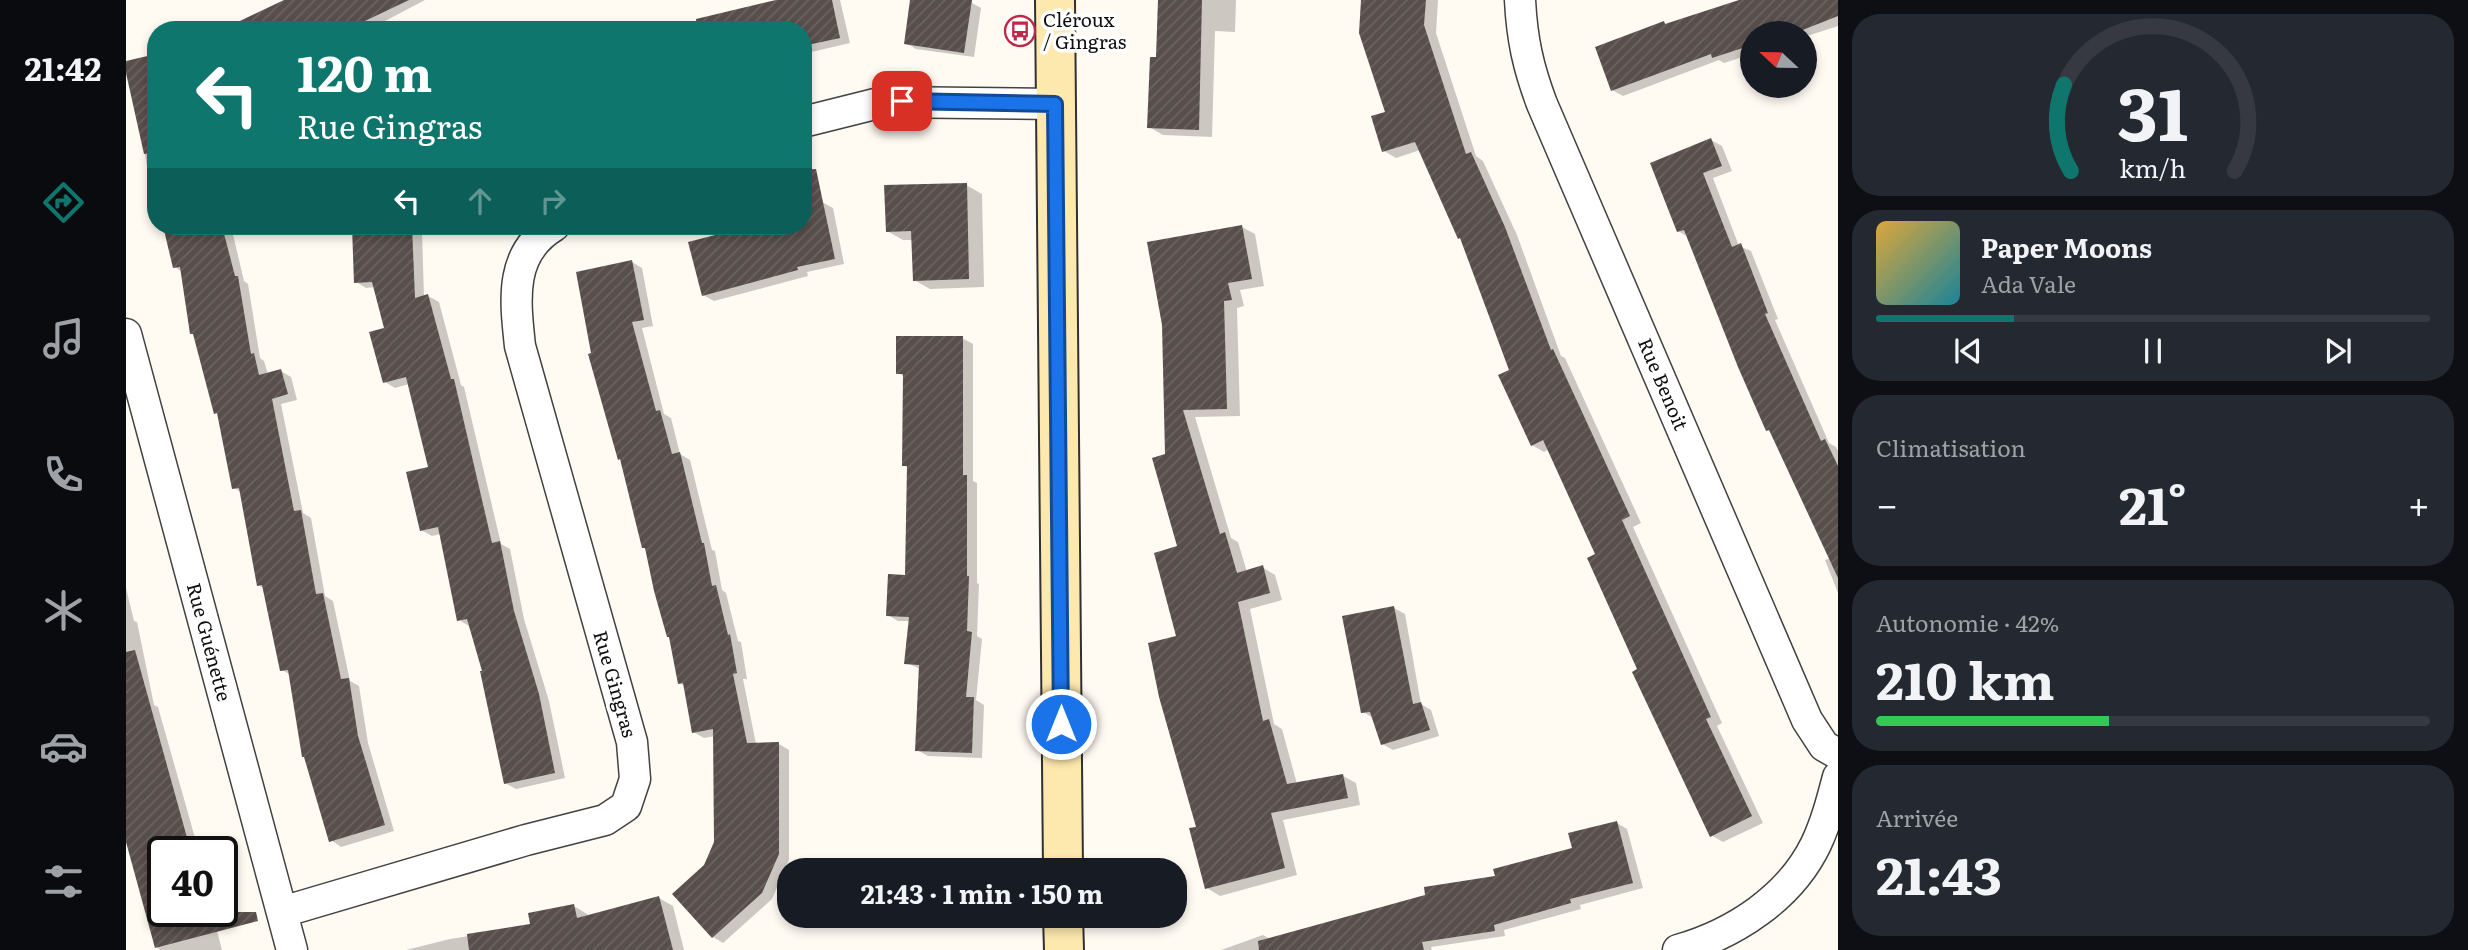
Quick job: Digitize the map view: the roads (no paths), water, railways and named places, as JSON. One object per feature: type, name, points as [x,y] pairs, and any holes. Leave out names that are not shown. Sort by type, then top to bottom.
[{"type":"street","points":[[1055,0],[1063,858]]},
{"type":"street","name":"Rue Benoit","points":[[1520,0],[1525,57],[1551,127],[1807,720],[1824,746],[1838,754]]},
{"type":"street","points":[[812,120],[883,102],[1055,104]]},
{"type":"street","name":"Rue Gingras","points":[[282,912],[526,840],[605,820],[626,806],[635,779],[632,742],[520,346],[515,304],[519,267],[538,235]]},
{"type":"street","name":"Rue Guénette","points":[[126,334],[292,950]]},
{"type":"street","points":[[1678,950],[1714,937],[1739,924],[1775,898],[1791,882],[1816,844],[1838,777]]},
{"type":"street","points":[[1063,928],[1064,950]]},
{"type":"place","name":"Cléroux / Gingras","points":[[1020,31]]}]
